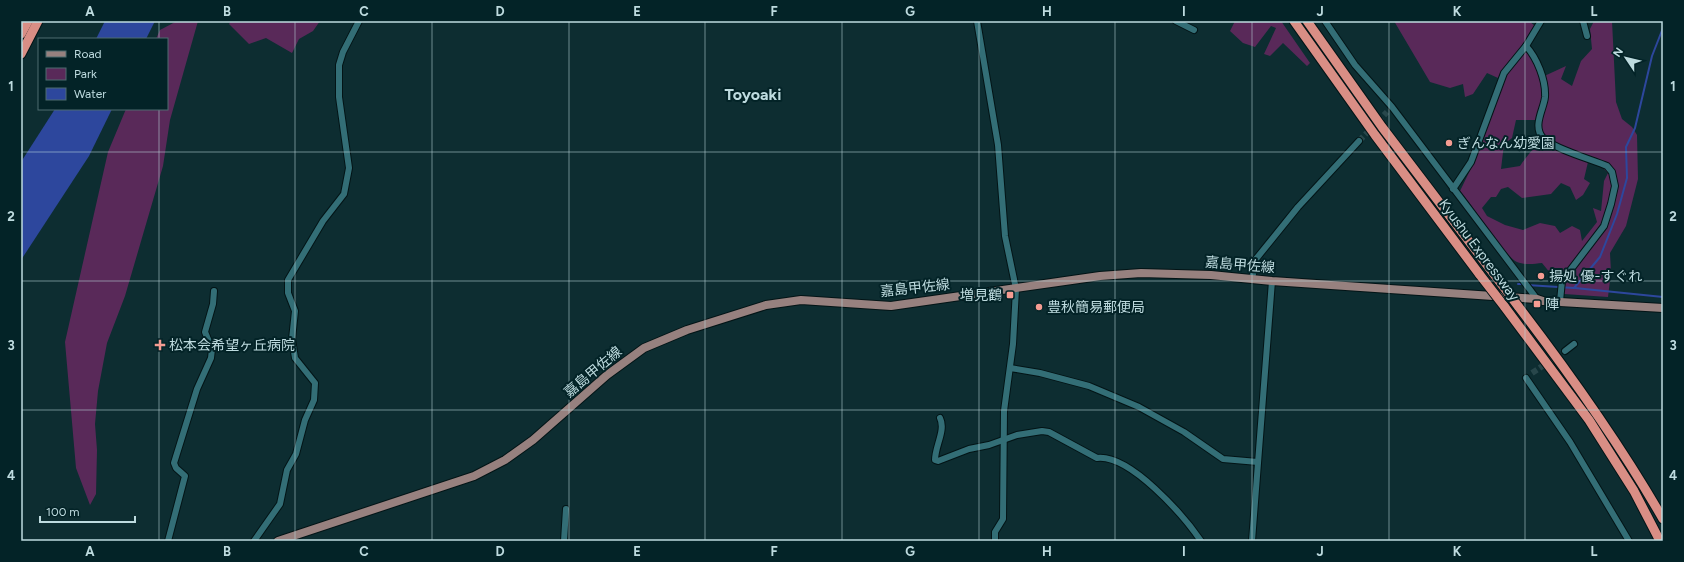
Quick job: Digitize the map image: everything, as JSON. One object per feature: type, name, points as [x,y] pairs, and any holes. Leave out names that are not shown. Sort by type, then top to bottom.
[{"type":"highway","points":[[21,34],[28,21]]},
{"type":"highway","points":[[21,54],[38,21]]},
{"type":"highway","name":"Kyushu Expressway","points":[[1294,21],[1370,129],[1589,420],[1634,491],[1660,541]]},
{"type":"highway","name":"Kyushu Expressway","points":[[1307,21],[1382,127],[1556,355],[1631,464],[1663,519]]},
{"type":"main road","name":"嘉島甲佐線","points":[[278,541],[289,539],[474,476],[505,460],[533,440],[623,362],[644,348],[687,330],[766,305],[801,300],[891,306],[1100,276],[1141,273],[1211,275],[1272,281],[1537,299],[1543,301],[1560,298],[1663,308]]},
{"type":"street","points":[[254,541],[280,504],[287,470],[296,454],[305,420],[314,400],[315,383],[296,358],[292,339],[295,311],[288,293],[288,280],[323,221],[344,194],[349,168],[339,97],[339,65],[359,21]]},
{"type":"street","points":[[977,21],[998,145],[1005,236],[1016,289],[1010,368],[1004,411],[1003,519],[995,532],[995,541]]},
{"type":"street","points":[[1176,21],[1194,30]]},
{"type":"street","points":[[1325,21],[1355,65],[1453,189],[1537,299]]},
{"type":"street","points":[[1453,189],[1471,162],[1504,74],[1526,46],[1541,21]]},
{"type":"street","points":[[1583,21],[1587,36]]},
{"type":"street","points":[[1526,46],[1536,62],[1544,81],[1545,97],[1538,120],[1539,130],[1543,138],[1562,148],[1608,166],[1612,172],[1616,186],[1604,226],[1562,281],[1560,298]]},
{"type":"street","points":[[1252,279],[1256,259],[1298,207],[1359,140]]},
{"type":"street","points":[[1252,541],[1272,281]]},
{"type":"street","points":[[168,541],[186,476],[176,468],[174,463],[176,452],[197,389],[211,358],[212,349],[205,332],[213,304],[214,291]]},
{"type":"street","points":[[1565,351],[1574,344]]},
{"type":"street","points":[[1010,368],[1068,379],[1089,386],[1139,407],[1184,432],[1223,460],[1258,462]]},
{"type":"street","points":[[1526,378],[1574,448],[1629,541]]},
{"type":"street","points":[[940,418],[942,429],[935,460],[938,461],[969,449],[990,445],[1003,439],[1030,432],[1048,432],[1097,458],[1103,458],[1133,471],[1159,492],[1192,527],[1202,541]]},
{"type":"street","points":[[564,541],[566,509]]},
{"type":"green space","points":[[177,21],[198,21],[170,120],[163,166],[125,296],[107,343],[98,391],[95,424],[97,450],[96,494],[90,505],[76,468],[65,342],[108,152],[126,110],[168,110],[168,38],[156,38],[160,30]]},
{"type":"green space","points":[[231,21],[320,21],[313,31],[299,39],[292,53],[266,38],[249,44],[229,24]]},
{"type":"green space","points":[[1235,21],[1281,21],[1310,63],[1307,66],[1283,43],[1270,56],[1264,54],[1276,28],[1271,26],[1255,47],[1243,43],[1230,31]]},
{"type":"green space","points":[[1394,21],[1529,21],[1535,26],[1525,43],[1498,78],[1487,73],[1473,94],[1465,97],[1463,84],[1450,88],[1430,82]]},
{"type":"green space","points":[[1594,21],[1612,21],[1616,102],[1622,119],[1632,127],[1637,135],[1638,179],[1626,226],[1610,253],[1611,272],[1608,297],[1564,294],[1562,279],[1551,274],[1542,263],[1526,264],[1517,262],[1505,251],[1488,230],[1460,191],[1477,156],[1480,141],[1504,80],[1515,62],[1528,50],[1540,78],[1566,66],[1561,79],[1572,86],[1581,61],[1592,49],[1590,29]],"holes":[[[1516,120],[1539,120],[1538,140],[1520,166],[1501,169],[1504,144],[1512,138]],[[1588,162],[1606,162],[1603,168],[1608,173],[1604,181],[1601,211],[1593,208],[1597,222],[1582,241],[1580,230],[1572,226],[1560,233],[1555,226],[1540,223],[1523,230],[1505,225],[1487,216],[1482,208],[1491,197],[1496,197],[1501,189],[1508,187],[1522,198],[1551,194],[1561,183],[1570,187],[1576,200],[1583,195],[1590,183],[1584,179]]]},
{"type":"water","points":[[105,21],[155,21],[146,38],[96,38]]},
{"type":"water","points":[[54,110],[112,110],[89,156],[21,260],[21,162]]},
{"type":"waterway","points":[[1527,285],[1574,288],[1600,257],[1617,214],[1627,178],[1626,147],[1635,128],[1652,56],[1663,28]]},
{"type":"waterway","points":[[1518,284],[1523,284]]},
{"type":"waterway","points":[[1575,288],[1663,297]]},
{"type":"tunnel","points":[[1359,141],[1387,112]]},
{"type":"tunnel","points":[[1532,373],[1565,351]]},
{"type":"place","name":"ぎんなん幼愛園","points":[[1449,143]]},
{"type":"place","name":"揚処 優-すぐれ","points":[[1541,276]]},
{"type":"place","name":"増見鶴","points":[[1010,295]]},
{"type":"place","name":"陣","points":[[1537,304]]},
{"type":"place","name":"豊秋簡易郵便局","points":[[1039,307]]},
{"type":"place","name":"松本会希望ヶ丘病院","points":[[160,345]]},
{"type":"district","name":"Toyoaki","points":[[753,94]]}]
